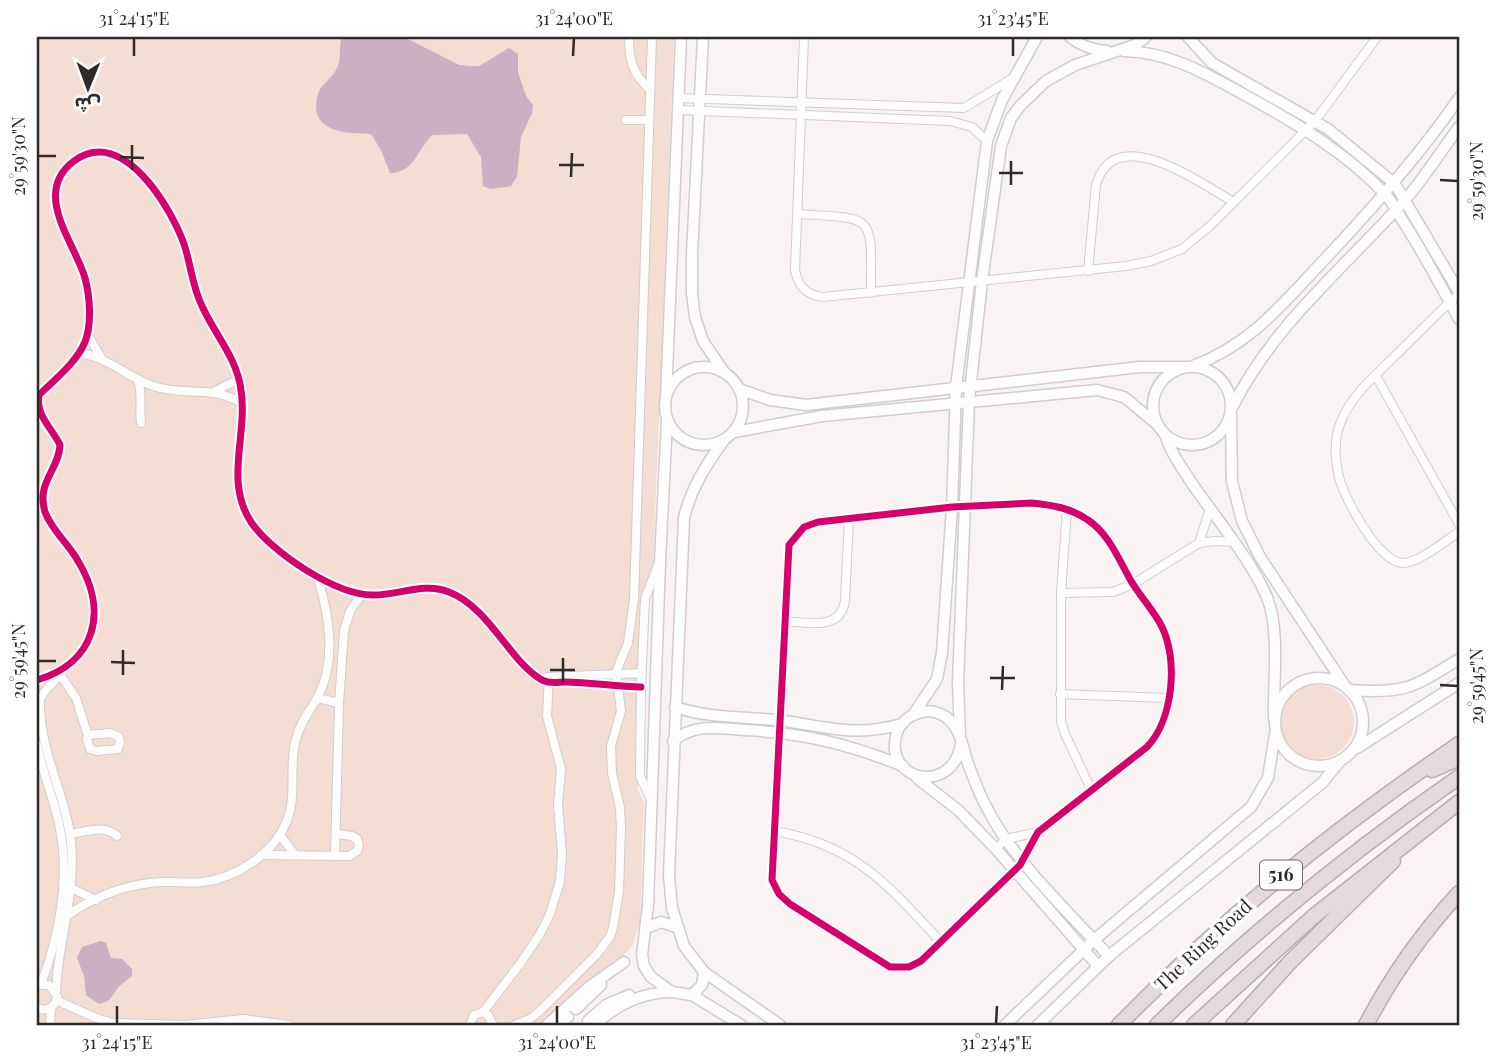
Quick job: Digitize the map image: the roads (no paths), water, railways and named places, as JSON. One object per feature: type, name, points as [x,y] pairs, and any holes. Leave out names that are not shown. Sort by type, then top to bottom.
[{"type":"highway","name":"The Ring Road","points":[[1119,1025],[1204,942],[1268,886],[1334,833],[1459,744]]},
{"type":"highway","name":"516","points":[[1403,782],[1459,758]]},
{"type":"highway","name":"The Ring Road","points":[[1157,1025],[1296,900],[1459,777]]},
{"type":"highway","name":"516","points":[[1194,1025],[1314,916],[1459,802]]},
{"type":"highway","name":"516","points":[[1233,1025],[1291,961],[1374,881],[1411,839]]},
{"type":"highway","points":[[1366,1025],[1403,962],[1431,924],[1459,893]]},
{"type":"street","points":[[629,37],[633,68],[640,80],[650,89]]},
{"type":"street","points":[[515,1025],[530,1019],[604,946],[613,928],[619,891],[620,808],[611,757],[613,735],[621,711],[617,673],[628,643],[634,599],[652,37]]},
{"type":"street","points":[[672,992],[651,977],[644,966],[642,943],[646,928],[681,37]]},
{"type":"street","points":[[703,37],[692,254],[693,305],[703,341],[739,389],[771,400],[806,405],[1151,366],[1189,366],[1213,372],[1221,379],[1231,397],[1230,461],[1234,498],[1249,539],[1359,704],[1363,720],[1360,737],[1352,751]]},
{"type":"street","points":[[804,37],[795,270],[800,286],[814,296],[823,297],[1088,271],[1151,261],[1182,249],[1307,130],[1375,37]]},
{"type":"street","points":[[913,715],[932,688],[940,668],[956,387],[987,141],[993,120],[1013,78],[1037,37]]},
{"type":"street","points":[[1070,37],[1095,50],[1152,54],[1184,63],[1307,130],[1346,159],[1385,195],[1427,260],[1459,318]]},
{"type":"street","points":[[912,774],[934,777],[954,765],[959,755],[958,683],[970,385],[998,156],[1012,118],[1026,98],[1055,75],[1135,45],[1146,37]]},
{"type":"street","points":[[1188,37],[1200,53],[1218,67],[1315,121],[1360,153],[1395,184],[1459,293],[1346,410],[1336,439],[1338,474],[1349,503],[1382,552],[1396,562],[1413,561],[1459,532]]},
{"type":"street","points":[[680,98],[964,108],[1013,78]]},
{"type":"street","points":[[1005,1025],[1094,940],[1251,807],[1268,778],[1275,734],[1273,617],[1267,597],[1256,576],[1171,451],[1154,415],[1154,394],[1166,376],[1224,353],[1261,326],[1395,184],[1459,99]]},
{"type":"street","points":[[884,106],[884,117]]},
{"type":"street","points":[[679,110],[801,113],[963,123],[980,133],[987,141]]},
{"type":"street","points":[[626,120],[649,120]]},
{"type":"street","points":[[734,432],[822,416],[1079,391],[1104,391],[1124,397],[1162,430],[1186,445],[1209,442],[1219,435],[1254,367],[1274,340],[1405,199],[1459,127]]},
{"type":"street","points":[[40,699],[86,646],[93,629],[94,611],[89,584],[80,564],[57,533],[45,511],[43,487],[56,461],[60,445],[44,421],[37,403],[39,395],[78,353],[87,334],[89,306],[85,277],[61,224],[56,201],[61,177],[75,160],[85,155],[107,153],[131,165],[148,180],[162,199],[184,245],[202,307],[227,349],[239,379],[243,404],[237,475],[239,492],[244,509],[264,536],[318,578],[345,590],[371,596],[425,588],[450,592],[491,624],[527,666],[546,679],[641,687]]},
{"type":"street","points":[[1088,271],[1096,185],[1104,167],[1116,159],[1135,156],[1153,159],[1234,202]]},
{"type":"street","points":[[798,214],[854,218],[863,223],[871,237],[871,293]]},
{"type":"street","points":[[87,334],[102,357]]},
{"type":"street","points":[[78,353],[102,357],[138,380],[155,387],[187,392],[213,392],[228,395],[243,404]]},
{"type":"street","points":[[973,360],[983,373],[996,383]]},
{"type":"street","points":[[666,397],[676,379],[694,369],[724,372]]},
{"type":"street","points":[[1376,376],[1459,524]]},
{"type":"street","points":[[213,392],[239,379]]},
{"type":"street","points":[[138,380],[142,396],[139,409],[141,423]]},
{"type":"street","points":[[142,396],[155,387]]},
{"type":"street","points":[[739,389],[743,411],[734,432],[724,440],[696,481],[684,518],[669,875],[676,927],[684,946],[704,972],[775,1024]]},
{"type":"street","points":[[667,420],[681,438],[691,443],[702,446],[724,440]]},
{"type":"street","points":[[1032,503],[1067,509],[1087,519],[1103,534],[1157,618],[1168,641],[1171,666],[1164,724],[1154,741],[1038,832],[1024,862],[915,965],[890,967],[790,904],[779,894],[772,880],[788,553],[797,532],[811,524],[966,506],[1032,503]]},
{"type":"street","points":[[1067,509],[1061,593],[1061,721],[1091,789]]},
{"type":"street","points":[[1199,543],[1210,509]]},
{"type":"street","points":[[785,621],[827,623],[842,612],[849,519]]},
{"type":"street","points":[[1061,593],[1112,592],[1133,584],[1199,543],[1233,542]]},
{"type":"street","points":[[651,800],[640,776],[641,687],[645,599],[660,562]]},
{"type":"street","points":[[1256,576],[1268,569]]},
{"type":"street","points":[[67,916],[96,900],[152,882],[202,882],[219,879],[261,855],[280,835],[287,822],[292,802],[295,740],[302,721],[323,684],[330,645],[330,630],[318,578]]},
{"type":"street","points":[[335,855],[339,703],[345,623],[353,605],[362,594]]},
{"type":"street","points":[[1274,718],[1277,705],[1284,694],[1306,679],[1319,677],[1333,680],[1347,688],[1389,692],[1416,685],[1459,659]]},
{"type":"street","points":[[50,1025],[71,888],[70,834],[48,758],[41,725],[37,682],[60,673]]},
{"type":"street","points":[[60,673],[78,702],[88,736]]},
{"type":"street","points":[[546,679],[642,673]]},
{"type":"street","points":[[470,1025],[474,1015],[483,1012],[540,934],[550,914],[560,881],[562,854],[558,804],[561,769],[547,716],[546,679]]},
{"type":"street","points":[[1038,1025],[1109,956],[1322,783],[1352,751],[1459,683]]},
{"type":"street","points":[[1060,694],[1168,698]]},
{"type":"street","points":[[317,698],[339,703]]},
{"type":"street","points":[[675,707],[779,726],[852,732],[879,730],[901,724],[924,711],[947,717],[955,725],[987,808],[1006,839],[1109,956]]},
{"type":"street","points":[[901,724],[894,745],[903,766],[958,810],[996,849],[1098,966]]},
{"type":"street","points":[[673,741],[686,732],[701,728],[779,726],[903,766]]},
{"type":"street","points":[[1275,734],[1281,746],[1301,763],[1314,766],[1340,761]]},
{"type":"street","points":[[37,746],[60,829],[63,865],[57,928],[39,984],[49,985],[54,1000],[113,1023],[186,1025],[243,1019],[289,1025]]},
{"type":"street","points":[[70,834],[104,829],[117,836]]},
{"type":"street","points":[[774,831],[815,841],[835,849],[869,869],[896,893],[940,941]]},
{"type":"street","points":[[996,849],[1006,839],[1038,832]]},
{"type":"street","points":[[261,855],[352,855],[359,845],[355,837],[336,834]]},
{"type":"street","points":[[280,835],[295,855]]},
{"type":"street","points":[[71,888],[96,900]]},
{"type":"street","points":[[646,928],[661,922],[676,927]]},
{"type":"street","points":[[568,1017],[642,943]]},
{"type":"street","points":[[547,1025],[589,987],[624,962]]},
{"type":"street","points":[[692,995],[702,985],[704,972]]},
{"type":"street","points":[[592,1023],[623,1004],[652,993],[672,992],[692,995],[741,1025]]},
{"type":"street","points":[[37,1008],[43,1010],[54,1000]]},
{"type":"street","points":[[483,1012],[493,1025]]}]
